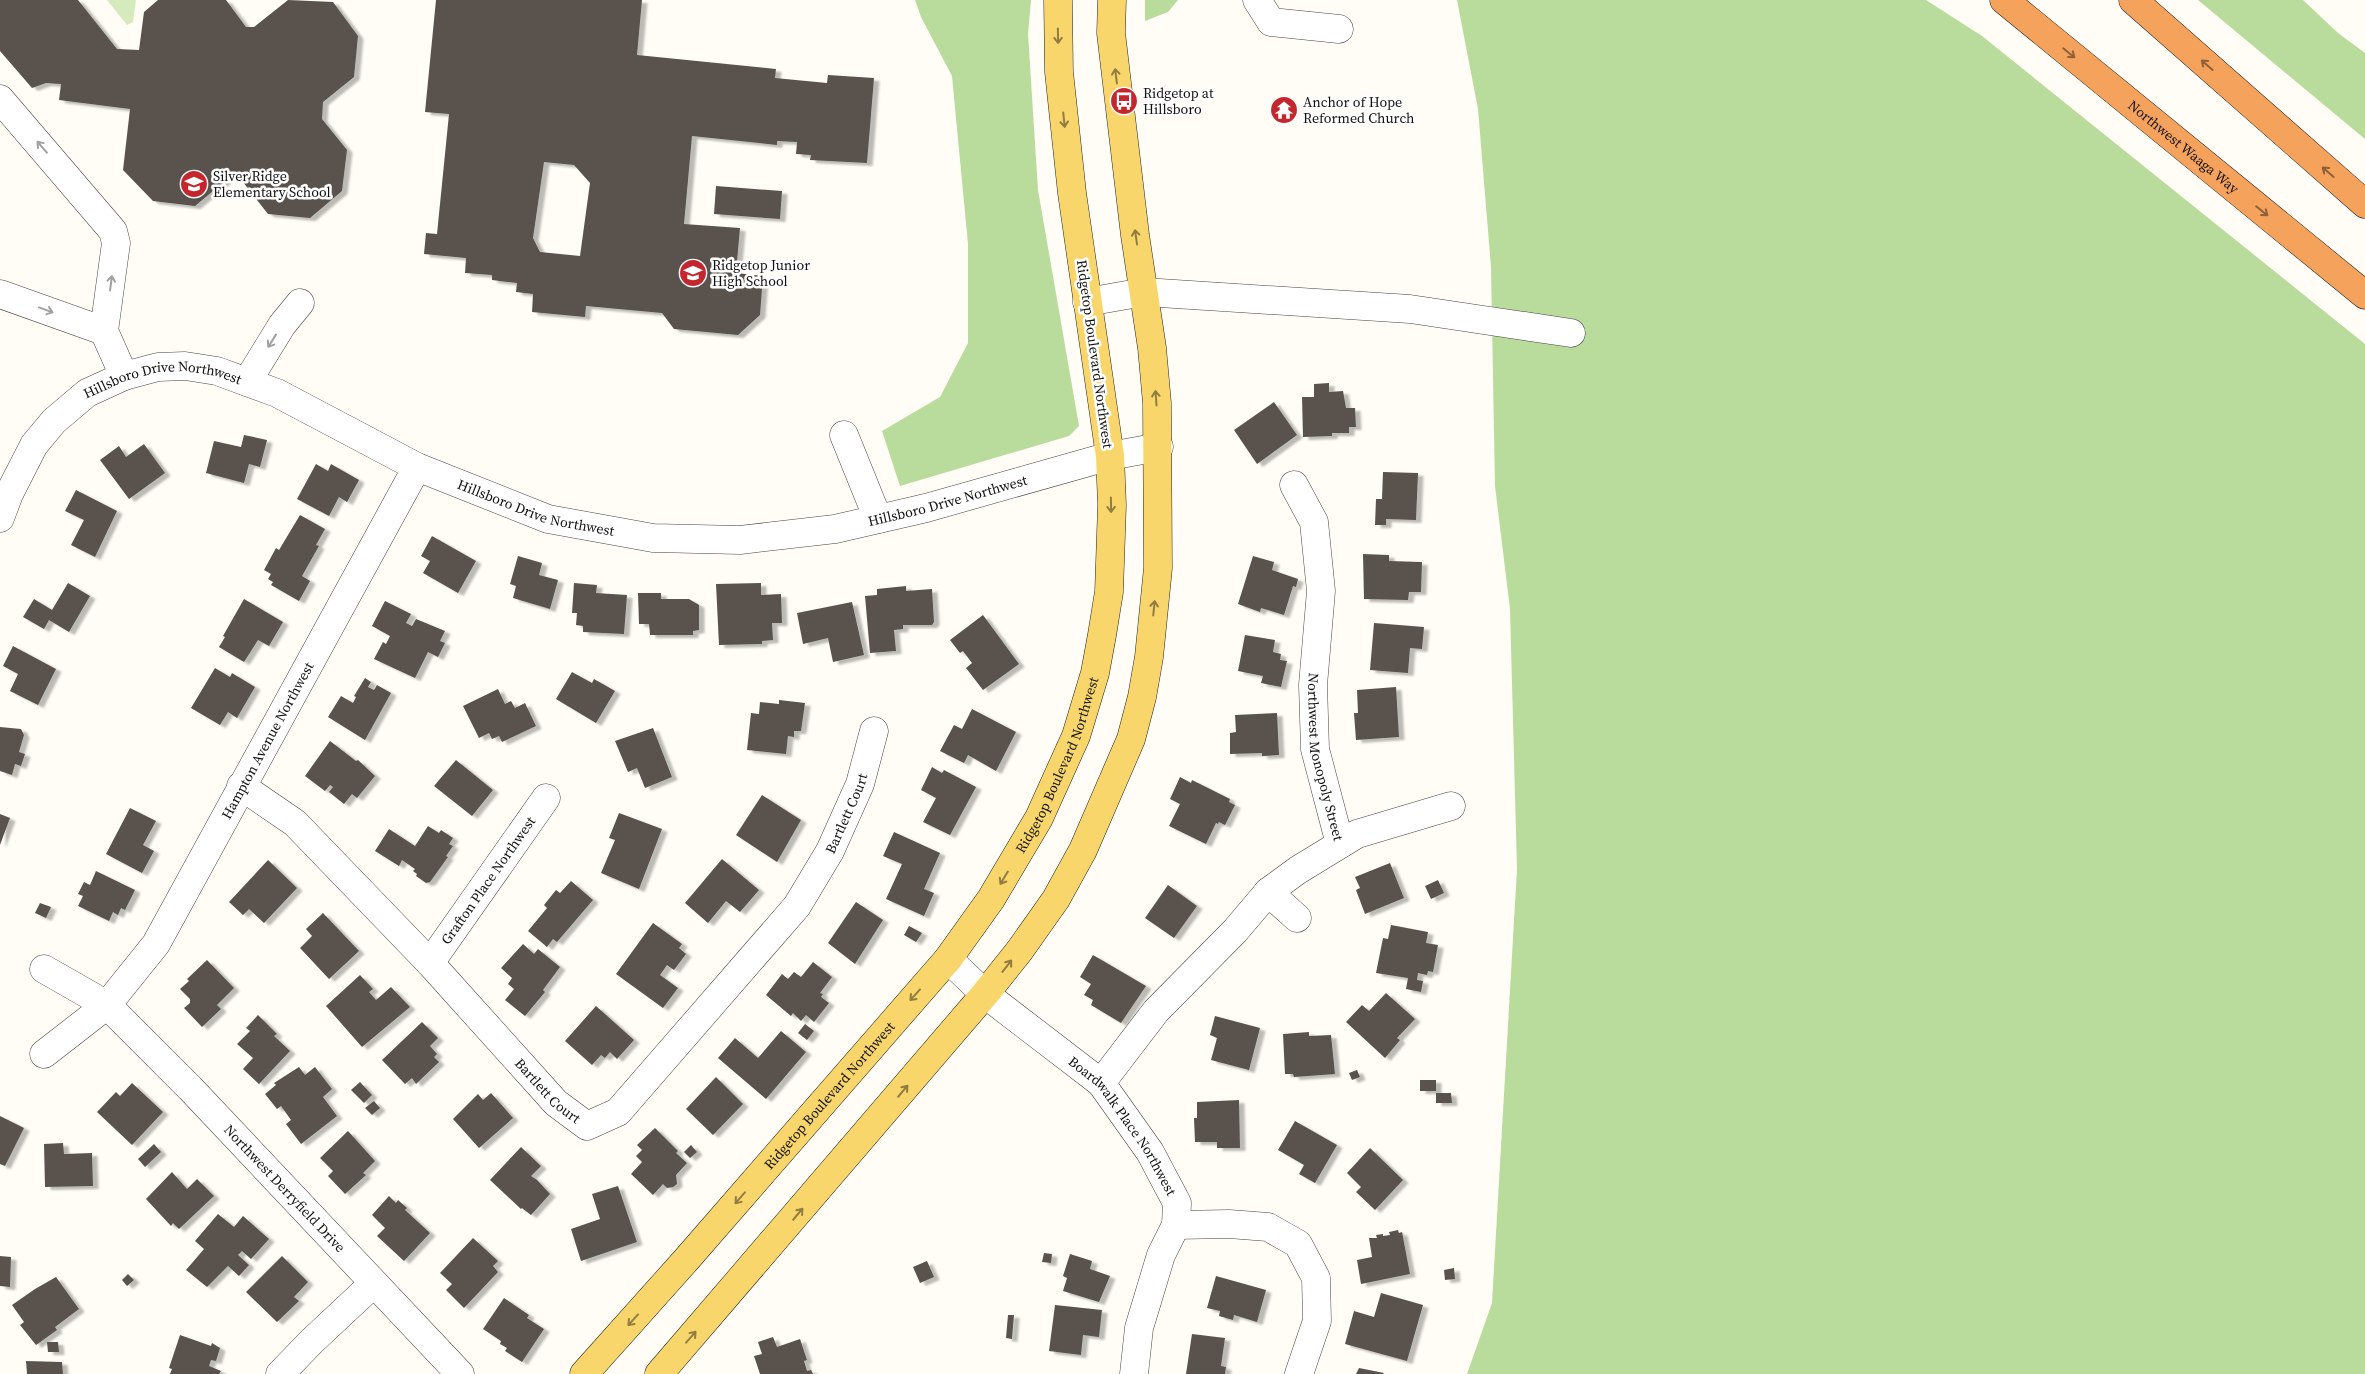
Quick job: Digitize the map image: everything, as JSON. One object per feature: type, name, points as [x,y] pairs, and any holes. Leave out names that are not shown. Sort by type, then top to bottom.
[{"type":"highway","points":[[1998,0],[2037,27]]},
{"type":"highway","name":"Northwest Waaga Way","points":[[2004,0],[2365,295]]},
{"type":"highway","points":[[2133,0],[2365,204]]},
{"type":"main road","name":"Ridgetop Boulevard Northwest","points":[[584,1374],[686,1260],[948,959],[991,899],[1039,818],[1076,736],[1095,672],[1108,592],[1111,522],[1110,456],[1072,193],[1059,72],[1058,0]]},
{"type":"main road","points":[[659,1374],[985,994],[1020,950],[1056,898],[1083,850],[1131,740],[1150,657],[1156,598],[1159,447],[1152,348],[1111,33],[1112,0]]},
{"type":"street","points":[[1257,0],[1271,22],[1339,29]]},
{"type":"street","points":[[0,100],[113,231],[116,243],[104,331],[124,376]]},
{"type":"street","points":[[1087,302],[1144,292],[1410,309],[1571,333]]},
{"type":"street","points":[[0,294],[104,331]]},
{"type":"street","points":[[246,382],[282,324],[300,303]]},
{"type":"street","name":"Hillsboro Drive Northwest","points":[[0,518],[9,494],[34,445],[54,421],[87,393],[124,376],[158,367],[185,366],[217,371],[277,393],[416,467],[548,519],[653,538],[740,540],[835,529],[926,508],[1110,456],[1159,447]]},
{"type":"street","points":[[844,435],[878,519]]},
{"type":"street","name":"Hampton Avenue Northwest","points":[[44,1054],[107,1004],[156,944],[416,467]]},
{"type":"street","name":"Northwest Monopoly Street","points":[[1102,1083],[1156,1011],[1235,931],[1268,892],[1298,870],[1340,844],[1315,749],[1314,685],[1321,591],[1314,522],[1294,485]]},
{"type":"street","name":"Bartlett Court","points":[[242,786],[296,824],[430,963],[556,1103],[587,1126],[618,1112],[796,906],[830,851],[860,784],[874,730]]},
{"type":"street","name":"Grafton Place Northwest","points":[[430,963],[546,798]]},
{"type":"street","points":[[1340,844],[1357,834],[1451,806]]},
{"type":"street","points":[[1268,892],[1297,918]]},
{"type":"street","name":"Boardwalk Place Northwest","points":[[948,959],[985,994],[1102,1083],[1150,1152],[1177,1203],[1176,1225],[1161,1255],[1139,1328],[1134,1374]]},
{"type":"street","name":"Northwest Derryfield Drive","points":[[44,969],[107,1004],[190,1088],[460,1374]]},
{"type":"street","points":[[1176,1225],[1229,1224],[1268,1227],[1298,1244],[1316,1278],[1318,1320],[1299,1374]]},
{"type":"street","points":[[280,1374],[373,1284]]},
{"type":"green space","points":[[107,0],[136,0],[133,22],[127,25]]},
{"type":"green space","points":[[915,0],[1031,0],[1028,34],[1038,190],[1079,426],[1069,436],[900,486],[882,431],[940,397],[968,343],[968,244],[952,76],[921,17]]},
{"type":"green space","points":[[1145,0],[1178,0],[1168,12],[1145,21]]},
{"type":"green space","points":[[1457,0],[1926,0],[1982,36],[2365,344],[2365,1374],[1467,1374],[1492,1303],[1517,869],[1510,609],[1495,486],[1491,267],[1478,109]]},
{"type":"green space","points":[[2198,0],[2303,0],[2338,33],[2365,53],[2365,139]]},
{"type":"building","points":[[0,0],[78,0],[117,49],[139,50],[144,12],[158,0],[226,0],[246,27],[254,27],[288,0],[333,2],[358,36],[354,77],[323,102],[322,119],[347,150],[342,191],[310,218],[268,214],[239,177],[231,176],[195,206],[153,201],[123,170],[130,109],[59,100],[61,84],[46,83],[32,88],[0,51]]},
{"type":"building","points":[[436,0],[642,0],[637,55],[776,69],[775,78],[827,83],[828,75],[874,78],[867,163],[810,160],[811,155],[796,154],[797,142],[777,141],[777,145],[692,136],[684,224],[740,228],[736,273],[763,276],[760,315],[738,335],[674,329],[662,313],[586,306],[585,317],[532,312],[533,294],[516,292],[517,283],[492,280],[492,275],[465,273],[466,258],[424,254],[426,233],[437,234],[449,114],[425,112]],"holes":[[[544,162],[574,165],[590,183],[580,256],[540,252],[533,238]]]},
{"type":"building","points":[[716,186],[782,191],[780,219],[714,214]]},
{"type":"building","points":[[1329,383],[1329,392],[1343,391],[1346,408],[1355,408],[1356,427],[1349,427],[1349,433],[1332,433],[1332,436],[1303,437],[1302,397],[1314,397],[1314,384]]},
{"type":"building","points":[[1274,402],[1297,435],[1257,464],[1234,430]]},
{"type":"building","points":[[244,435],[267,440],[260,467],[249,464],[244,483],[206,473],[214,441],[241,447]]},
{"type":"building","points":[[144,444],[165,473],[129,499],[100,460],[119,446],[126,457]]},
{"type":"building","points":[[316,464],[328,471],[331,464],[359,480],[347,502],[339,497],[329,516],[297,499]]},
{"type":"building","points":[[1383,472],[1418,473],[1416,520],[1386,519],[1386,525],[1375,525],[1376,499],[1382,499]]},
{"type":"building","points":[[76,490],[117,511],[95,557],[71,545],[84,520],[65,511]]},
{"type":"building","points":[[300,515],[325,529],[316,545],[319,546],[302,576],[310,581],[299,601],[271,585],[273,582],[268,579],[271,574],[264,570],[276,548],[279,550]]},
{"type":"building","points":[[432,536],[476,561],[458,593],[423,573],[430,561],[421,556]]},
{"type":"building","points":[[1363,554],[1389,555],[1389,561],[1422,562],[1421,592],[1409,592],[1408,600],[1364,599]]},
{"type":"building","points":[[518,556],[542,563],[539,575],[558,580],[550,609],[513,598],[516,586],[510,584]]},
{"type":"building","points":[[1253,556],[1274,562],[1272,570],[1298,579],[1296,587],[1293,586],[1284,615],[1261,608],[1260,612],[1238,604]]},
{"type":"building","points":[[68,583],[90,596],[69,632],[49,620],[44,629],[23,617],[34,599],[52,610]]},
{"type":"building","points":[[574,583],[597,585],[596,593],[627,595],[624,634],[583,632],[583,626],[576,625],[577,613],[572,613]]},
{"type":"building","points":[[761,583],[761,595],[781,594],[782,623],[772,623],[773,640],[762,641],[762,644],[719,645],[716,584]]},
{"type":"building","points":[[906,586],[906,591],[932,589],[934,622],[932,625],[903,625],[903,629],[894,630],[896,651],[870,653],[865,596],[877,595],[877,589]]},
{"type":"building","points":[[638,593],[661,593],[661,599],[689,599],[699,605],[699,630],[693,631],[693,635],[650,635],[649,624],[639,624]]},
{"type":"building","points":[[244,599],[283,622],[269,646],[258,640],[244,662],[219,647],[225,637],[223,636]]},
{"type":"building","points":[[385,601],[411,614],[406,623],[412,626],[416,619],[445,631],[440,641],[445,643],[438,657],[428,652],[415,678],[374,659],[383,642],[386,644],[390,636],[372,626]]},
{"type":"building","points":[[852,602],[864,655],[833,662],[828,638],[803,644],[797,613]]},
{"type":"building","points":[[983,615],[1019,664],[983,690],[966,668],[972,663],[963,651],[960,653],[950,640]]},
{"type":"building","points":[[1374,623],[1424,627],[1422,649],[1410,648],[1408,673],[1370,670]]},
{"type":"building","points":[[1245,635],[1275,640],[1273,652],[1281,654],[1280,660],[1287,661],[1281,687],[1261,683],[1263,676],[1238,671]]},
{"type":"building","points":[[13,646],[56,669],[38,705],[10,691],[18,674],[3,666]]},
{"type":"building","points":[[215,668],[230,677],[232,673],[255,687],[237,718],[228,712],[220,725],[191,708]]},
{"type":"building","points":[[572,672],[592,683],[594,679],[615,691],[596,723],[556,699]]},
{"type":"building","points":[[365,678],[371,682],[368,687],[374,690],[377,685],[391,693],[365,740],[328,717],[341,696],[353,703],[356,697],[354,696]]},
{"type":"building","points":[[1396,687],[1399,737],[1356,740],[1354,713],[1358,713],[1357,690]]},
{"type":"building","points":[[498,689],[505,704],[511,701],[515,708],[525,703],[536,726],[502,742],[499,736],[492,739],[489,733],[479,738],[463,706]]},
{"type":"building","points":[[779,700],[805,703],[801,731],[794,731],[794,737],[788,736],[786,754],[747,750],[751,713],[759,714],[760,702],[779,704]]},
{"type":"building","points":[[972,709],[1016,732],[996,771],[968,755],[964,763],[940,751],[954,725],[962,729]]},
{"type":"building","points":[[1277,713],[1279,755],[1262,756],[1262,753],[1230,754],[1230,733],[1236,732],[1235,715]]},
{"type":"building","points":[[0,727],[21,729],[24,735],[19,752],[25,754],[21,766],[15,764],[12,775],[0,771]]},
{"type":"building","points":[[653,728],[672,777],[645,788],[637,768],[628,772],[615,741]]},
{"type":"building","points":[[330,741],[356,761],[358,760],[375,776],[357,798],[352,794],[344,804],[329,792],[333,787],[330,785],[325,791],[305,776]]},
{"type":"building","points":[[456,760],[493,790],[472,816],[434,786]]},
{"type":"building","points":[[932,767],[942,773],[944,770],[976,787],[950,835],[923,822],[936,798],[921,790]]},
{"type":"building","points":[[1180,777],[1191,783],[1192,780],[1230,799],[1229,802],[1235,805],[1225,825],[1219,822],[1218,824],[1216,823],[1206,844],[1169,826],[1180,804],[1170,799]]},
{"type":"building","points":[[762,795],[801,820],[777,862],[736,835]]},
{"type":"building","points":[[130,808],[156,821],[143,845],[154,851],[142,873],[106,854]]},
{"type":"building","points":[[619,813],[662,829],[639,889],[601,873],[615,840],[609,838]]},
{"type":"building","points":[[0,814],[10,818],[0,845]]},
{"type":"building","points":[[428,826],[439,833],[441,830],[453,838],[449,844],[453,846],[446,856],[448,857],[430,882],[426,883],[416,876],[417,874],[413,871],[415,869],[402,860],[399,866],[375,851],[389,829],[415,846]]},
{"type":"building","points":[[894,832],[940,853],[924,889],[934,893],[924,916],[886,899],[902,864],[883,856]]},
{"type":"building","points":[[722,859],[759,890],[740,912],[726,901],[708,923],[685,903]]},
{"type":"building","points":[[268,860],[297,888],[264,923],[249,909],[243,915],[229,902]]},
{"type":"building","points":[[1390,863],[1404,898],[1365,914],[1356,890],[1360,888],[1355,877]]},
{"type":"building","points":[[96,871],[135,890],[125,910],[121,908],[118,915],[113,912],[109,921],[78,906],[83,896],[78,894],[84,882],[90,885]]},
{"type":"building","points":[[1438,880],[1444,893],[1431,899],[1425,886]]},
{"type":"building","points":[[571,881],[593,900],[557,942],[553,939],[547,947],[528,931],[547,908],[544,905],[556,890],[560,893]]},
{"type":"building","points":[[1168,885],[1197,906],[1174,938],[1145,918]]},
{"type":"building","points":[[856,902],[883,920],[855,964],[828,943]]},
{"type":"building","points":[[40,903],[51,907],[46,918],[35,913]]},
{"type":"building","points":[[323,913],[359,951],[329,979],[300,948],[312,936],[306,929]]},
{"type":"building","points":[[653,923],[682,944],[679,948],[686,954],[674,970],[667,965],[660,975],[678,988],[663,1008],[616,974]]},
{"type":"building","points":[[1391,925],[1428,932],[1426,943],[1438,945],[1433,972],[1428,971],[1427,975],[1418,973],[1417,980],[1423,981],[1421,992],[1406,989],[1408,978],[1376,973],[1383,938],[1388,939]]},
{"type":"building","points":[[909,926],[922,933],[916,942],[904,935]]},
{"type":"building","points":[[523,944],[534,954],[538,949],[560,967],[543,990],[545,992],[525,1016],[505,1000],[514,989],[508,984],[512,978],[501,968]]},
{"type":"building","points":[[1093,955],[1146,986],[1121,1023],[1091,1005],[1093,1000],[1084,995],[1091,984],[1080,977]]},
{"type":"building","points":[[207,960],[234,988],[217,1005],[221,1009],[202,1027],[184,1008],[190,1003],[190,999],[180,989],[189,981],[187,979]]},
{"type":"building","points":[[813,962],[832,977],[820,993],[823,994],[821,997],[829,1003],[814,1022],[806,1015],[801,1021],[793,1013],[791,1016],[766,995],[782,974],[788,979],[794,972],[801,977]]},
{"type":"building","points":[[360,975],[373,989],[369,992],[376,1000],[391,987],[410,1007],[362,1047],[326,1006]]},
{"type":"building","points":[[1386,993],[1415,1019],[1397,1038],[1400,1040],[1385,1058],[1346,1022],[1362,1005],[1369,1011]]},
{"type":"building","points":[[596,1006],[634,1040],[617,1059],[610,1052],[605,1058],[601,1055],[592,1065],[565,1041]]},
{"type":"building","points":[[258,1015],[277,1034],[274,1036],[290,1051],[259,1084],[243,1069],[253,1058],[237,1044],[250,1031],[246,1028]]},
{"type":"building","points":[[1215,1016],[1260,1028],[1249,1070],[1211,1060],[1217,1038],[1210,1035]]},
{"type":"building","points":[[422,1022],[438,1038],[430,1046],[437,1054],[434,1057],[439,1062],[416,1084],[412,1078],[405,1084],[382,1060]]},
{"type":"building","points":[[805,1024],[814,1031],[807,1040],[798,1033]]},
{"type":"building","points":[[781,1031],[806,1052],[766,1099],[718,1058],[735,1038],[758,1058]]},
{"type":"building","points":[[1309,1032],[1309,1036],[1331,1035],[1335,1074],[1294,1077],[1293,1074],[1285,1074],[1283,1034]]},
{"type":"building","points":[[299,1067],[305,1075],[315,1067],[332,1089],[323,1097],[337,1116],[301,1144],[286,1124],[291,1120],[281,1106],[277,1109],[265,1094],[276,1085],[274,1083]]},
{"type":"building","points":[[1357,1070],[1360,1077],[1352,1080],[1349,1073]]},
{"type":"building","points":[[716,1077],[743,1104],[713,1135],[686,1109]]},
{"type":"building","points":[[1420,1080],[1436,1080],[1436,1091],[1420,1091]]},
{"type":"building","points":[[360,1082],[372,1095],[364,1103],[351,1090]]},
{"type":"building","points":[[132,1083],[163,1112],[132,1145],[97,1112],[116,1092],[120,1096]]},
{"type":"building","points":[[491,1093],[513,1118],[479,1148],[453,1119],[478,1094],[483,1100]]},
{"type":"building","points":[[1436,1093],[1451,1093],[1452,1103],[1436,1103]]},
{"type":"building","points":[[1239,1100],[1240,1148],[1217,1148],[1217,1142],[1195,1142],[1194,1118],[1197,1118],[1197,1102]]},
{"type":"building","points":[[374,1101],[380,1108],[372,1115],[365,1108]]},
{"type":"building","points":[[0,1116],[24,1128],[5,1166],[0,1164]]},
{"type":"building","points":[[1295,1121],[1337,1145],[1315,1183],[1299,1174],[1304,1165],[1278,1150]]},
{"type":"building","points":[[655,1128],[687,1163],[676,1175],[677,1184],[667,1188],[663,1184],[653,1195],[631,1174],[642,1162],[636,1156],[642,1150],[637,1145]]},
{"type":"building","points":[[348,1131],[375,1161],[363,1173],[366,1175],[345,1194],[328,1176],[333,1171],[320,1158]]},
{"type":"building","points":[[63,1143],[64,1154],[92,1153],[93,1186],[45,1187],[44,1144]]},
{"type":"building","points":[[154,1144],[161,1152],[145,1167],[138,1159]]},
{"type":"building","points":[[691,1145],[697,1152],[690,1158],[684,1152]]},
{"type":"building","points":[[521,1147],[541,1166],[531,1176],[550,1194],[531,1215],[521,1209],[490,1180]]},
{"type":"building","points":[[1370,1148],[1403,1180],[1375,1210],[1356,1192],[1361,1187],[1347,1173]]},
{"type":"building","points":[[172,1172],[187,1189],[197,1179],[214,1196],[179,1229],[173,1223],[171,1226],[146,1199]]},
{"type":"building","points":[[618,1186],[637,1242],[581,1261],[571,1229],[600,1219],[592,1194]]},
{"type":"building","points":[[389,1196],[396,1203],[398,1200],[407,1208],[405,1210],[430,1233],[404,1261],[377,1236],[385,1228],[372,1215]]},
{"type":"building","points":[[218,1214],[234,1227],[243,1216],[269,1239],[251,1259],[242,1251],[238,1255],[249,1265],[239,1276],[228,1266],[207,1287],[186,1270],[204,1249],[195,1241]]},
{"type":"building","points":[[1398,1230],[1399,1233],[1402,1232],[1410,1274],[1361,1284],[1357,1260],[1372,1257],[1369,1238],[1377,1238],[1376,1235],[1383,1234],[1383,1236],[1390,1235],[1389,1232]]},
{"type":"building","points":[[473,1238],[498,1261],[493,1266],[498,1272],[464,1308],[446,1290],[452,1284],[440,1273]]},
{"type":"building","points":[[1044,1253],[1052,1254],[1051,1263],[1042,1262]]},
{"type":"building","points":[[1070,1254],[1092,1261],[1090,1269],[1110,1276],[1099,1302],[1063,1291],[1067,1278],[1063,1276]]},
{"type":"building","points":[[0,1256],[11,1257],[10,1287],[0,1286]]},
{"type":"building","points":[[282,1256],[308,1282],[294,1297],[299,1301],[277,1322],[246,1292]]},
{"type":"building","points":[[927,1261],[934,1277],[920,1283],[913,1267]]},
{"type":"building","points":[[1454,1268],[1455,1279],[1445,1280],[1444,1270]]},
{"type":"building","points":[[128,1274],[134,1280],[127,1286],[122,1280]]},
{"type":"building","points":[[1216,1276],[1266,1290],[1257,1322],[1234,1315],[1233,1320],[1219,1316],[1220,1311],[1207,1308]]},
{"type":"building","points":[[56,1277],[79,1309],[55,1327],[57,1330],[36,1345],[20,1325],[24,1322],[12,1305]]},
{"type":"building","points":[[1381,1293],[1423,1305],[1407,1361],[1345,1344],[1354,1311],[1374,1317]]},
{"type":"building","points":[[504,1298],[529,1315],[527,1318],[544,1329],[522,1362],[505,1351],[507,1348],[500,1344],[501,1341],[483,1329]]},
{"type":"building","points":[[1055,1305],[1102,1310],[1099,1337],[1083,1335],[1081,1355],[1049,1351]]},
{"type":"building","points":[[1008,1315],[1014,1315],[1012,1339],[1006,1338]]},
{"type":"building","points":[[1192,1334],[1225,1338],[1221,1366],[1226,1367],[1225,1374],[1186,1374]]},
{"type":"building","points":[[180,1335],[211,1346],[212,1343],[220,1348],[216,1361],[211,1360],[209,1366],[221,1371],[219,1374],[170,1374],[172,1369],[169,1368]]},
{"type":"building","points":[[773,1337],[777,1347],[800,1339],[807,1360],[804,1361],[807,1371],[811,1370],[813,1374],[760,1374],[754,1356],[762,1354],[758,1342]]},
{"type":"building","points":[[47,1342],[58,1342],[59,1352],[48,1352]]},
{"type":"building","points":[[26,1361],[62,1362],[63,1374],[27,1374]]},
{"type":"building","points":[[1359,1368],[1384,1373],[1356,1374]]},
{"type":"place","name":"Ridgetop at Hillsboro","points":[[1124,101]]},
{"type":"place","name":"Anchor of Hope Reformed Church","points":[[1284,110]]},
{"type":"place","name":"Silver Ridge Elementary School","points":[[194,184]]},
{"type":"place","name":"Ridgetop Junior High School","points":[[693,273]]}]
